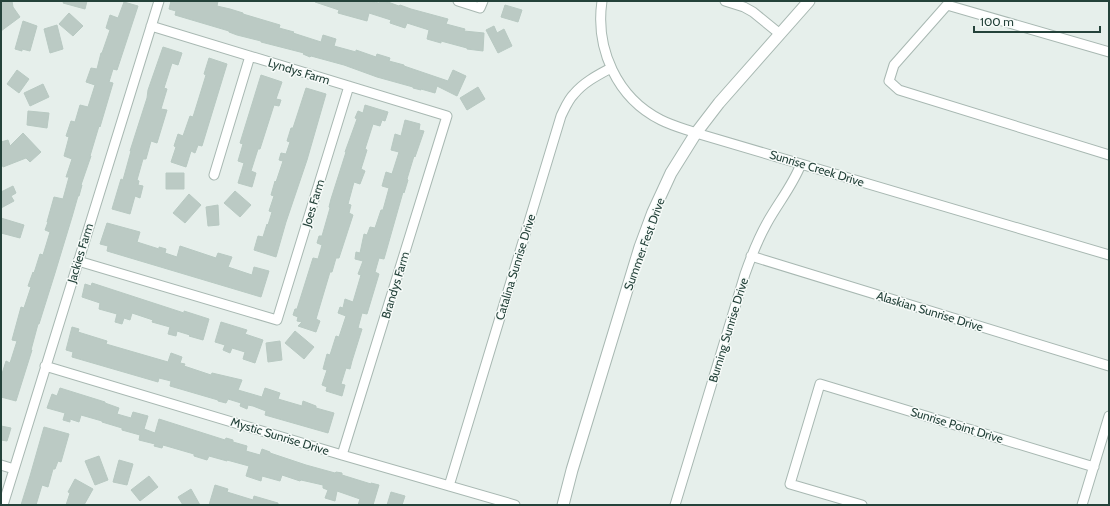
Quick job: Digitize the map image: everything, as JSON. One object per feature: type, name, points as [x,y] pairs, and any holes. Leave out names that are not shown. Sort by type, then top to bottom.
[{"type":"street","name":"Jackies Farm","points":[[3,505],[158,1]]},
{"type":"street","points":[[458,1],[482,4]]},
{"type":"street","name":"Sunrise Creek Drive","points":[[602,1],[600,20],[601,32],[603,44],[611,68],[629,96],[650,114],[671,125],[1109,255]]},
{"type":"street","points":[[724,1],[744,7],[754,12],[780,34]]},
{"type":"street","name":"Summer Fest Drive","points":[[563,505],[574,462],[640,247],[653,212],[671,174],[696,133],[719,103],[809,1]]},
{"type":"street","points":[[1109,52],[947,5],[894,65],[889,81],[900,90],[1109,155]]},
{"type":"street","name":"Lyndys Farm","points":[[151,26],[447,116]]},
{"type":"street","points":[[214,175],[250,56]]},
{"type":"street","name":"Catalina Sunrise Drive","points":[[449,486],[561,116],[574,94],[593,78],[611,68]]},
{"type":"street","name":"Joes Farm","points":[[78,261],[277,320],[349,86]]},
{"type":"street","name":"Brandys Farm","points":[[342,455],[447,116]]},
{"type":"street","name":"Burning Sunrise Drive","points":[[675,505],[751,256],[766,224],[792,183],[801,164]]},
{"type":"street","name":"Alaskian Sunrise Drive","points":[[751,256],[1109,366]]},
{"type":"street","name":"Mystic Sunrise Drive","points":[[45,366],[515,505]]},
{"type":"street","name":"Sunrise Point Drive","points":[[862,505],[790,484],[820,384],[1094,467]]},
{"type":"street","points":[[1082,505],[1109,416]]},
{"type":"street","points":[[1,465],[14,469]]},
{"type":"building","points":[[1,1],[12,1],[13,7],[20,17],[1,31]]},
{"type":"building","points":[[64,1],[87,1],[85,9],[63,3]]},
{"type":"building","points":[[171,1],[218,1],[217,6],[280,25],[279,28],[294,32],[293,33],[321,42],[323,35],[336,39],[334,46],[356,52],[356,50],[376,57],[377,54],[390,58],[389,61],[448,81],[453,70],[466,76],[457,96],[437,86],[435,93],[413,88],[344,65],[311,56],[310,57],[303,54],[304,53],[237,35],[229,31],[175,15],[176,11],[169,9]]},
{"type":"building","points":[[315,1],[370,1],[379,3],[380,1],[385,1],[448,19],[446,24],[465,29],[464,31],[484,33],[483,51],[467,49],[441,41],[441,43],[427,39],[429,30],[407,23],[405,28],[390,23],[391,20],[369,13],[367,21],[338,13],[339,10]]},
{"type":"building","points":[[124,2],[138,6],[117,70],[113,69],[109,82],[113,83],[38,324],[32,350],[16,401],[1,397],[1,377],[6,361],[10,363],[17,341],[12,340],[21,307],[24,308],[31,287],[28,286],[40,254],[43,255],[50,232],[45,230],[54,197],[63,199],[69,177],[66,177],[72,159],[64,156],[69,137],[66,136],[71,121],[75,122],[80,105],[88,107],[95,85],[86,82],[91,68],[97,69],[101,53],[110,30],[106,28],[110,15],[118,18]]},
{"type":"building","points":[[505,5],[522,10],[518,22],[501,17]]},
{"type":"building","points":[[69,13],[83,26],[73,36],[59,24]]},
{"type":"building","points":[[23,21],[37,26],[30,51],[15,49]]},
{"type":"building","points":[[57,25],[63,49],[50,53],[44,29]]},
{"type":"building","points":[[494,26],[497,33],[504,29],[512,46],[498,53],[486,30]]},
{"type":"building","points":[[163,47],[182,53],[178,65],[172,63],[164,88],[167,89],[161,109],[167,110],[157,143],[151,141],[146,159],[143,159],[137,180],[139,181],[138,185],[143,186],[140,198],[135,196],[130,214],[112,209],[121,179],[123,180],[148,90]]},
{"type":"building","points":[[209,58],[227,64],[202,146],[198,145],[195,153],[191,151],[186,167],[171,162],[176,147],[174,146],[178,134],[183,136],[190,116],[193,117],[206,75],[204,74]]},
{"type":"building","points":[[17,70],[29,79],[19,93],[7,84]]},
{"type":"building","points":[[261,75],[282,82],[276,99],[281,100],[279,106],[274,105],[260,149],[258,149],[251,171],[256,173],[252,187],[238,183],[244,163],[238,161],[243,144],[240,143]]},
{"type":"building","points":[[43,84],[49,97],[30,106],[24,93]]},
{"type":"building","points":[[478,87],[485,99],[467,110],[460,98]]},
{"type":"building","points":[[306,88],[326,94],[276,257],[254,250],[258,236],[263,237],[267,224],[268,225],[272,212],[269,211],[274,196],[271,195],[283,161],[279,160],[281,153],[286,154],[290,142],[287,141],[291,128],[293,128]]},
{"type":"building","points":[[365,105],[388,112],[385,121],[382,120],[380,126],[373,124],[365,149],[367,150],[361,169],[365,171],[360,184],[354,182],[348,204],[351,205],[349,213],[353,215],[339,258],[336,258],[332,272],[330,272],[316,319],[320,321],[316,332],[298,326],[302,322],[297,321],[298,317],[293,315],[295,309],[297,309],[313,258],[318,259],[322,245],[317,243],[319,236],[322,236],[345,152],[357,119],[355,118],[358,111],[363,113]]},
{"type":"building","points":[[28,111],[49,113],[47,128],[27,125]]},
{"type":"building","points":[[405,120],[420,124],[419,130],[424,131],[415,157],[414,156],[384,259],[379,258],[375,272],[379,274],[367,314],[362,313],[358,328],[362,329],[350,369],[346,368],[341,384],[345,385],[342,396],[326,391],[327,387],[322,385],[327,370],[323,369],[327,354],[330,355],[336,336],[339,337],[346,316],[338,313],[340,307],[343,308],[345,299],[353,302],[361,275],[358,274],[363,261],[355,259],[356,252],[360,253],[364,234],[367,235],[370,227],[375,228],[381,210],[383,210],[389,188],[382,186],[386,172],[392,174],[399,152],[391,150],[395,134],[401,136]]},
{"type":"building","points":[[23,133],[41,152],[30,162],[26,158],[3,167],[1,161],[1,142],[8,140],[10,146]]},
{"type":"building","points":[[166,173],[184,173],[184,189],[166,189]]},
{"type":"building","points":[[13,186],[16,193],[11,196],[14,201],[1,208],[1,192]]},
{"type":"building","points":[[235,191],[251,205],[240,217],[224,203]]},
{"type":"building","points":[[189,194],[201,205],[185,223],[173,213]]},
{"type":"building","points":[[218,205],[219,225],[208,226],[206,207]]},
{"type":"building","points":[[1,218],[24,225],[20,238],[1,233]]},
{"type":"building","points":[[107,223],[140,232],[137,242],[159,249],[159,247],[166,249],[165,253],[177,257],[180,246],[216,258],[218,253],[232,257],[228,267],[252,275],[254,267],[269,271],[261,297],[107,251],[108,246],[100,244]]},
{"type":"building","points":[[92,283],[184,313],[184,311],[209,319],[203,340],[177,331],[176,336],[168,334],[170,327],[152,322],[153,320],[132,313],[130,320],[124,318],[122,324],[115,322],[117,314],[99,309],[100,303],[82,297],[85,284],[91,286]]},
{"type":"building","points":[[221,322],[247,330],[245,334],[263,340],[255,363],[243,359],[245,352],[232,348],[230,353],[223,350],[225,345],[215,342]]},
{"type":"building","points":[[72,327],[79,329],[78,332],[107,341],[106,344],[168,362],[171,353],[182,357],[180,363],[185,364],[184,366],[211,375],[212,373],[242,380],[238,390],[262,397],[265,388],[280,393],[278,399],[302,406],[303,401],[316,406],[316,408],[334,413],[328,433],[265,415],[266,411],[253,406],[248,405],[247,409],[240,406],[241,403],[228,399],[226,403],[170,386],[171,381],[159,378],[158,382],[72,357],[73,352],[66,350]]},
{"type":"building","points":[[295,331],[314,347],[304,359],[285,343]]},
{"type":"building","points":[[280,341],[282,360],[268,362],[266,343]]},
{"type":"building","points":[[60,388],[119,408],[117,414],[131,418],[133,412],[148,416],[144,429],[155,433],[159,419],[225,440],[226,438],[233,440],[233,442],[247,446],[246,451],[260,455],[262,449],[306,465],[335,473],[342,473],[342,475],[379,485],[373,505],[358,505],[360,499],[337,491],[335,501],[325,498],[328,490],[323,488],[323,485],[300,481],[282,475],[280,481],[262,476],[261,481],[246,476],[249,466],[209,456],[207,460],[194,456],[194,454],[163,445],[162,448],[154,446],[155,444],[139,440],[140,435],[81,415],[79,422],[70,419],[70,422],[63,420],[65,413],[47,408],[52,394],[57,396]]},
{"type":"building","points":[[1,426],[11,428],[7,441],[1,440]]},
{"type":"building","points":[[44,427],[69,434],[61,462],[58,461],[55,469],[53,469],[48,487],[42,485],[36,505],[21,505],[30,476]]},
{"type":"building","points":[[99,456],[108,480],[95,485],[85,461]]},
{"type":"building","points":[[119,460],[133,464],[127,485],[113,482]]},
{"type":"building","points":[[149,476],[158,487],[140,501],[131,490]]},
{"type":"building","points":[[75,479],[93,489],[84,505],[66,505],[70,493],[68,492]]},
{"type":"building","points":[[215,485],[228,489],[227,492],[253,500],[254,496],[278,503],[278,505],[209,505]]},
{"type":"building","points":[[191,489],[200,505],[183,505],[178,497]]},
{"type":"building","points":[[391,492],[405,496],[402,505],[387,505]]}]
